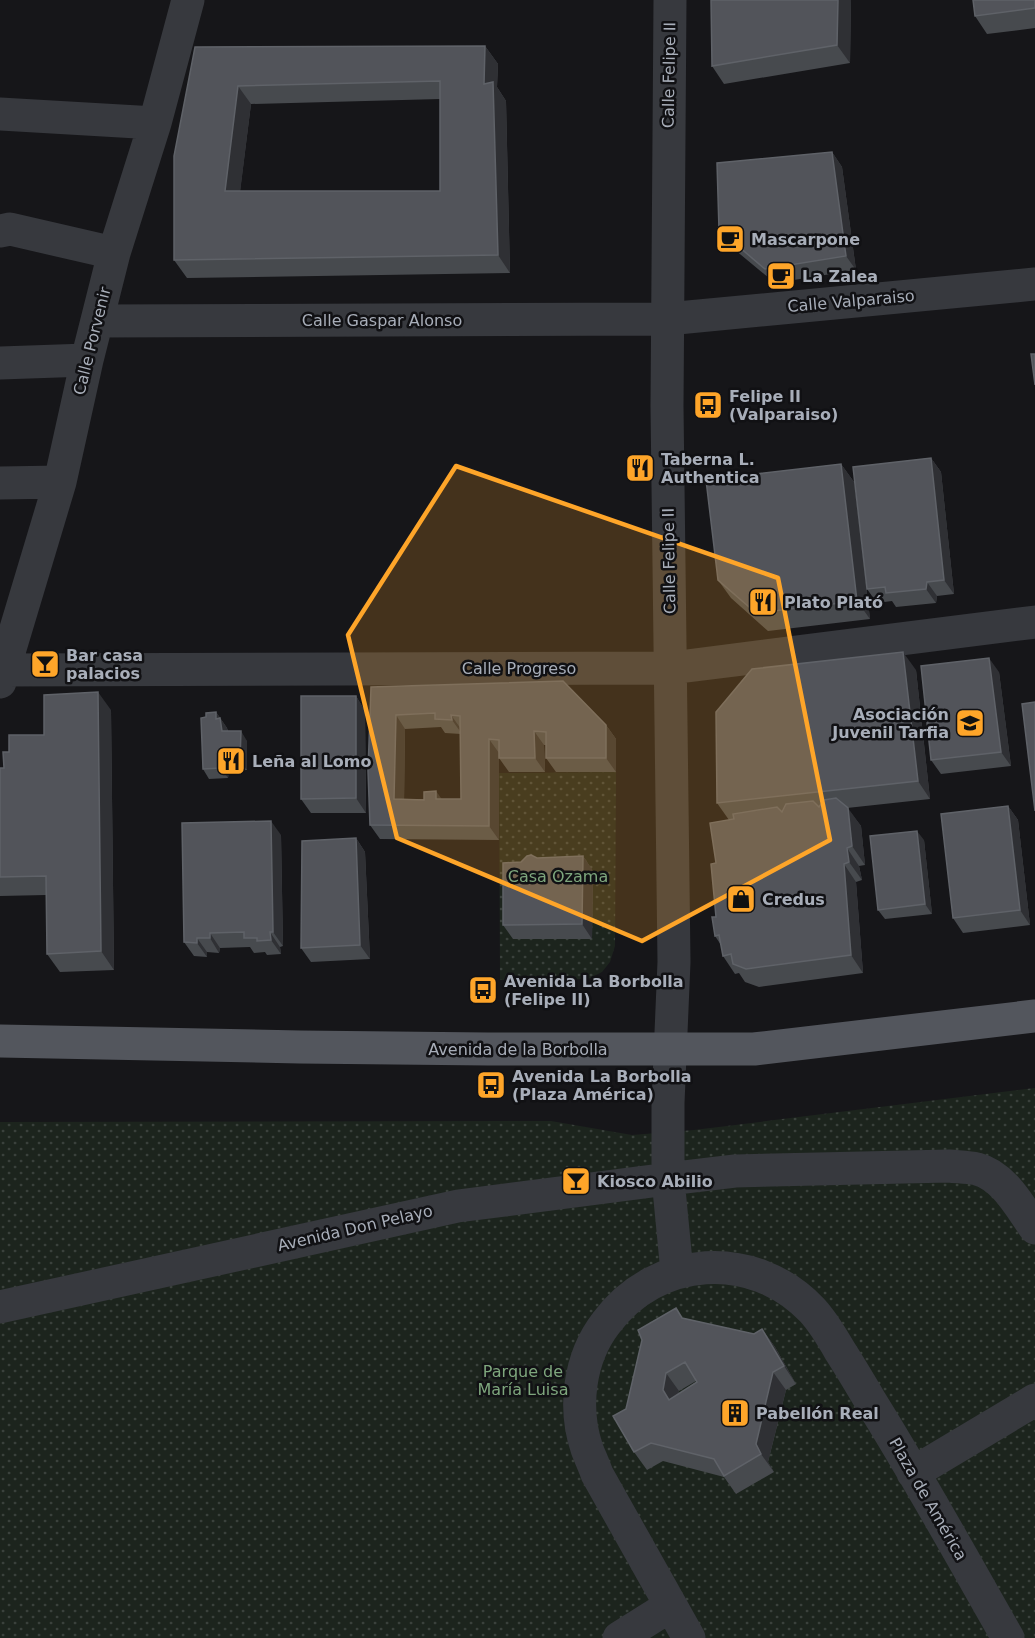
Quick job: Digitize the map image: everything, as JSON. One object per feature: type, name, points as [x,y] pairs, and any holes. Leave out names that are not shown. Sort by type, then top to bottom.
[{"type":"main road","name":"Avenida de la Borbolla","points":[[0,1041],[289,1047],[754,1049],[1035,1016]]},
{"type":"street","name":"Calle Porvenir","points":[[1,674],[60,482],[87,360],[114,254],[155,123],[188,0]]},
{"type":"street","name":"Calle Felipe II","points":[[668,1179],[674,962],[667,319],[670,0]]},
{"type":"street","points":[[0,114],[155,123]]},
{"type":"street","points":[[0,231],[10,229],[114,254]]},
{"type":"street","name":"Calle Valparaiso","points":[[667,319],[1035,284]]},
{"type":"street","name":"Calle Gaspar Alonso","points":[[97,321],[667,319]]},
{"type":"street","points":[[0,363],[87,360]]},
{"type":"street","points":[[0,483],[60,482]]},
{"type":"street","name":"Calle Progreso","points":[[1,674],[671,668],[1035,622]]},
{"type":"street","name":"Avenida Don Pelayo","points":[[0,1307],[458,1206],[735,1171],[949,1166],[978,1169],[997,1179],[1035,1228]]},
{"type":"street","points":[[668,1179],[677,1272]]},
{"type":"street","name":"Plaza de América","points":[[670,1606],[597,1474],[587,1449],[581,1424],[582,1376],[589,1353],[600,1330],[615,1310],[633,1294],[654,1281],[677,1272],[702,1267],[726,1268],[750,1272],[774,1281],[794,1294],[813,1311],[828,1330],[1008,1638]]},
{"type":"street","points":[[913,1473],[1035,1400]]},
{"type":"street","points":[[619,1638],[670,1606],[689,1638]]},
{"type":"highlighted area","points":[[456,466],[778,578],[830,840],[642,941],[397,838],[348,635]]},
{"type":"green space","name":"Casa Ozama","points":[[616,772],[615,946],[610,962],[602,972],[588,979],[500,980],[499,773]]},
{"type":"green space","name":"Parque de María Luisa","points":[[1035,1088],[1035,1638],[0,1638],[0,1122],[551,1121],[632,1135],[694,1130]]},
{"type":"building","points":[[711,0],[838,0],[837,45],[712,66]]},
{"type":"building","points":[[973,0],[1035,0],[1035,8],[975,16]]},
{"type":"building","points":[[485,46],[484,84],[493,82],[498,255],[174,260],[174,156],[195,47]],"holes":[[[440,81],[440,191],[225,191],[238,86]]]},
{"type":"building","points":[[832,152],[846,256],[765,269],[719,230],[717,163]]},
{"type":"building","points":[[1031,354],[1035,354],[1035,385]]},
{"type":"building","points":[[931,458],[944,580],[927,582],[926,589],[886,593],[885,587],[867,589],[853,467]]},
{"type":"building","points":[[841,464],[857,601],[756,613],[718,580],[706,480]]},
{"type":"building","points":[[903,652],[918,781],[717,803],[716,712],[752,669]]},
{"type":"building","name":"Asociación Juvenil Tarfia","points":[[989,658],[1001,752],[931,760],[921,666]]},
{"type":"building","points":[[563,681],[606,725],[606,758],[546,758],[546,732],[534,731],[535,758],[499,758],[499,740],[489,739],[489,826],[370,825],[368,771],[371,687]],"holes":[[[435,713],[435,719],[452,720],[451,715],[460,716],[461,799],[436,799],[436,791],[424,792],[424,800],[394,799],[396,715]]]},
{"type":"building","points":[[98,692],[101,951],[47,954],[46,876],[0,877],[0,768],[4,768],[3,752],[9,752],[9,735],[44,735],[44,695]]},
{"type":"building","points":[[301,696],[356,696],[356,798],[301,799]]},
{"type":"building","points":[[1035,702],[1035,811],[1022,704]]},
{"type":"building","points":[[216,712],[216,719],[220,718],[222,731],[241,731],[240,760],[222,762],[221,768],[203,769],[201,718],[206,717],[206,713]]},
{"type":"building","points":[[836,798],[848,808],[852,846],[847,848],[849,862],[844,864],[851,955],[746,969],[733,964],[731,954],[723,956],[719,935],[715,936],[712,917],[716,917],[711,864],[716,863],[710,823],[734,819],[733,814],[777,807],[782,812],[786,804],[813,801],[819,807],[824,800]]},
{"type":"building","points":[[1008,806],[1020,910],[953,918],[941,814]]},
{"type":"building","points":[[271,821],[273,932],[270,932],[271,940],[257,941],[257,938],[244,938],[244,932],[210,933],[210,938],[197,938],[197,943],[184,942],[182,823]]},
{"type":"building","points":[[917,831],[925,904],[878,910],[870,836]]},
{"type":"building","points":[[356,838],[360,945],[301,948],[302,841]]},
{"type":"building","name":"Casa Ozama","points":[[531,855],[537,858],[583,856],[582,924],[503,925],[503,863],[521,862]]},
{"type":"building","name":"Pabellón Real","points":[[676,1308],[682,1318],[754,1334],[762,1329],[784,1366],[773,1372],[756,1444],[761,1454],[724,1476],[714,1459],[651,1443],[634,1452],[613,1416],[626,1409],[642,1340],[638,1330]],"holes":[[[685,1362],[697,1382],[669,1400],[663,1390],[666,1373]]]},
{"type":"place","name":"Mascarpone","points":[[730,239]]},
{"type":"place","name":"La Zalea","points":[[781,276]]},
{"type":"place","name":"Felipe II (Valparaiso)","points":[[708,405]]},
{"type":"place","name":"Taberna L. Authentica","points":[[640,468]]},
{"type":"place","name":"Plato Plató","points":[[763,602]]},
{"type":"place","name":"Bar casa palacios","points":[[45,664]]},
{"type":"place","name":"Asociación Juvenil Tarfia","points":[[970,723]]},
{"type":"place","name":"Leña al Lomo","points":[[231,761]]},
{"type":"place","name":"Credus","points":[[741,899]]},
{"type":"place","name":"Avenida La Borbolla (Felipe II)","points":[[483,990]]},
{"type":"place","name":"Avenida La Borbolla (Plaza América)","points":[[491,1085]]},
{"type":"place","name":"Kiosco Abilio","points":[[576,1181]]},
{"type":"place","name":"Pabellón Real","points":[[735,1413]]}]
